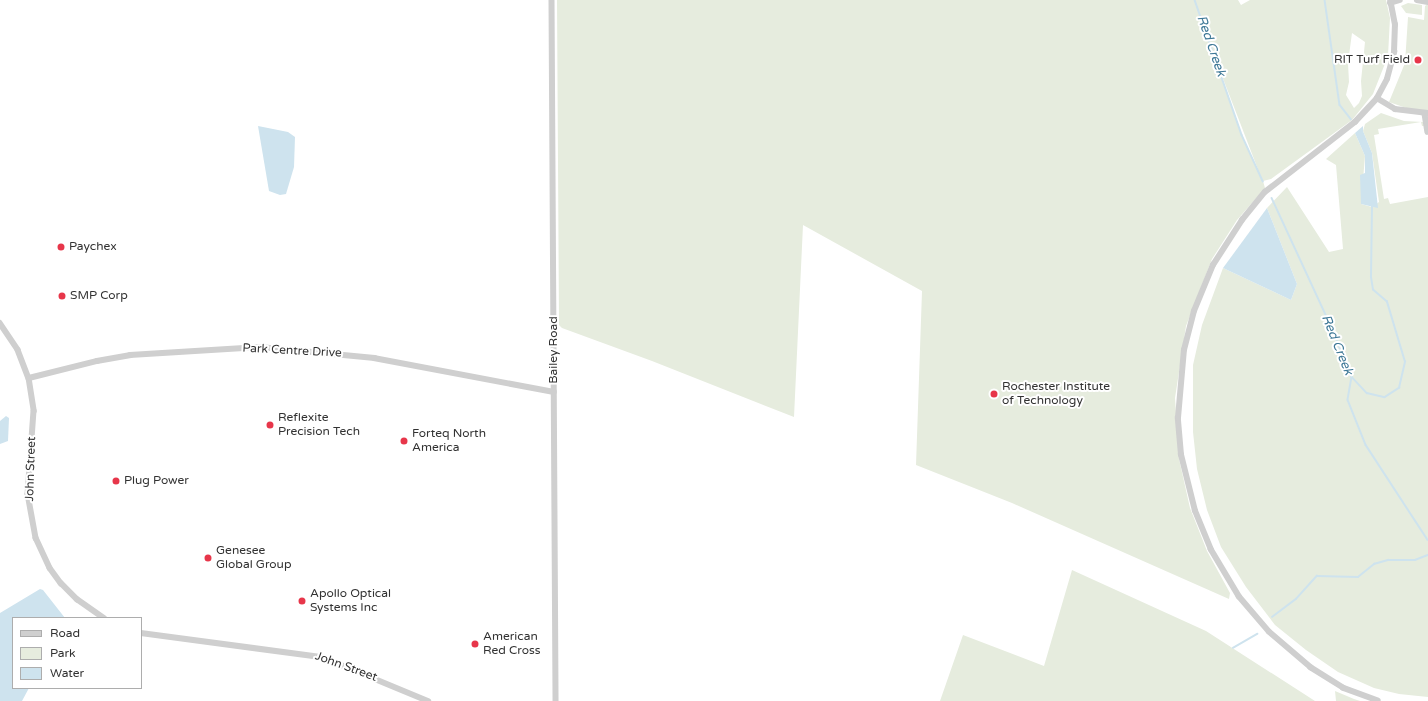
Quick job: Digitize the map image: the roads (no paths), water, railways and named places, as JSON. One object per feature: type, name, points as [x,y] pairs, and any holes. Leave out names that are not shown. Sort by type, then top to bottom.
[{"type":"street","name":"Bailey Road","points":[[552,0],[556,701]]},
{"type":"street","points":[[1378,701],[1343,688],[1311,668],[1269,632],[1239,597],[1211,550],[1195,511],[1182,454],[1178,418],[1180,373],[1189,327],[1207,278],[1221,251],[1242,220],[1265,192],[1355,122],[1377,98],[1387,79],[1394,52],[1395,24],[1390,1],[1400,0]]},
{"type":"street","points":[[1417,0],[1428,2]]},
{"type":"street","points":[[1377,98],[1395,109],[1427,113],[1428,132]]},
{"type":"street","name":"John Street","points":[[0,323],[18,350],[29,378],[34,411],[28,494],[36,538],[44,557],[61,583],[77,599],[103,617]]},
{"type":"street","name":"Park Centre Drive","points":[[29,378],[98,361],[130,356],[260,347],[374,358],[554,392]]},
{"type":"street","name":"John Street","points":[[142,633],[322,657],[428,701]]},
{"type":"water","points":[[258,126],[288,132],[295,137],[294,167],[286,194],[280,195],[269,191]]},
{"type":"water","points":[[1363,126],[1363,131],[1372,153],[1378,208],[1361,204],[1360,175],[1365,173],[1365,156],[1355,133]]},
{"type":"water","points":[[1267,208],[1297,284],[1291,300],[1223,268]]},
{"type":"water","points":[[6,416],[9,418],[8,441],[0,444],[0,421]]},
{"type":"water","points":[[40,589],[43,590],[64,617],[12,617],[12,689],[28,689],[22,701],[0,701],[0,613]]},
{"type":"waterway","name":"Red Creek","points":[[1195,0],[1242,135],[1263,181]]},
{"type":"waterway","points":[[1325,0],[1340,105],[1351,119]]},
{"type":"waterway","name":"Red Creek","points":[[1272,198],[1332,328],[1352,377],[1348,400],[1366,445],[1428,540]]},
{"type":"waterway","points":[[1352,377],[1367,393],[1385,397],[1399,388],[1405,362],[1387,302],[1373,290],[1371,277],[1372,207]]},
{"type":"waterway","points":[[1272,617],[1296,599],[1317,576],[1358,577],[1374,564],[1388,560],[1415,560],[1428,555]]},
{"type":"waterway","points":[[1233,648],[1257,634]]},
{"type":"place","name":"RIT Turf Field","points":[[1418,60]]},
{"type":"place","name":"Paychex","points":[[61,247]]},
{"type":"place","name":"SMP Corp","points":[[62,296]]},
{"type":"place","name":"Rochester Institute of Technology","points":[[994,394]]},
{"type":"place","name":"Reflexite Precision Tech","points":[[270,425]]},
{"type":"place","name":"Forteq North America","points":[[404,441]]},
{"type":"place","name":"Plug Power","points":[[116,481]]},
{"type":"place","name":"Genesee Global Group","points":[[208,558]]},
{"type":"place","name":"Apollo Optical Systems Inc","points":[[302,601]]},
{"type":"place","name":"American Red Cross","points":[[475,644]]}]
